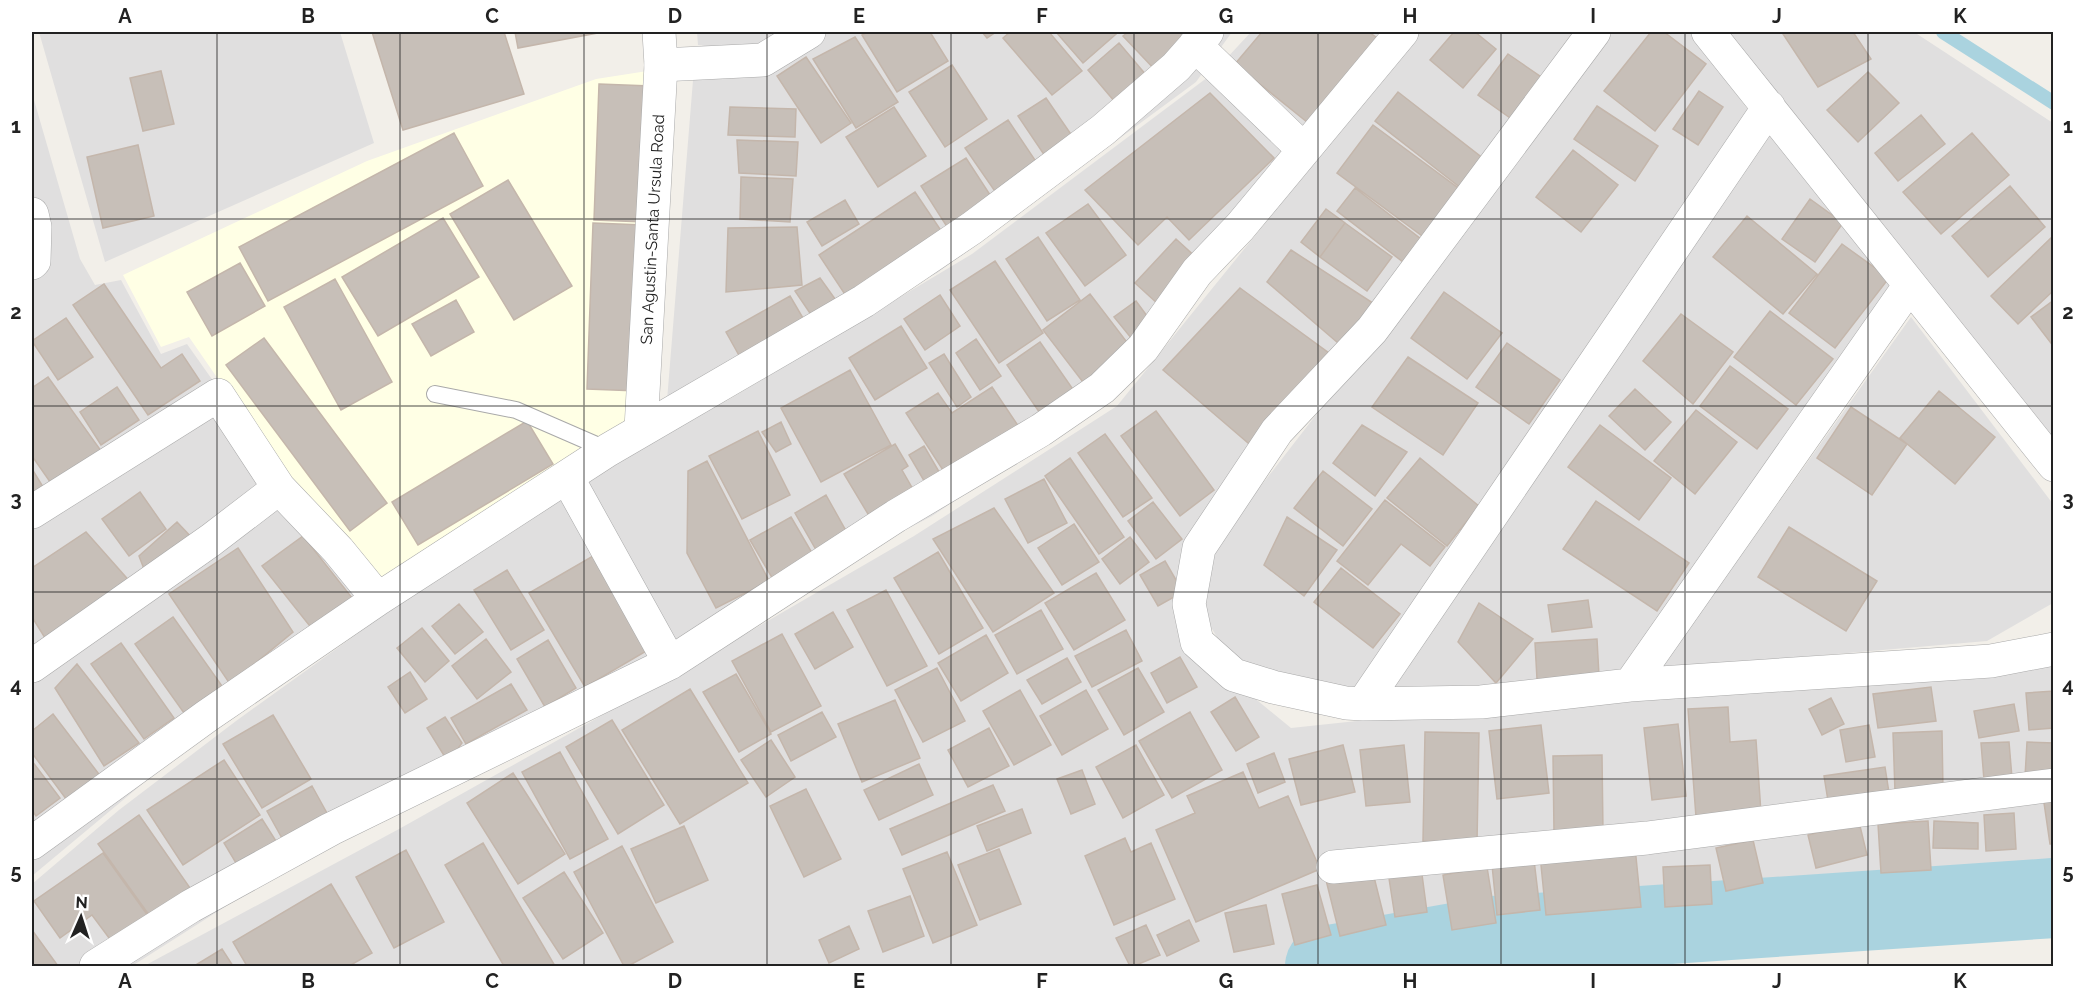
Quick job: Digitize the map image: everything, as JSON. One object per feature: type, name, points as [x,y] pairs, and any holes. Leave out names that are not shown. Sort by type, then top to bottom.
[{"type":"street","name":"San Agustin-Santa Ursula Road","points":[[641,429],[660,64],[659,32]]},
{"type":"street","points":[[660,64],[763,60],[808,32]]},
{"type":"street","points":[[96,966],[190,906],[331,829],[670,663],[896,516],[1041,430],[1102,388],[1143,348],[1197,272],[1240,227],[1402,32]]},
{"type":"street","points":[[1594,32],[1372,330],[1277,431],[1198,548],[1189,604],[1197,642],[1234,675],[1274,687],[1346,703],[1363,704],[1481,702],[1630,685],[1990,661],[2054,649]]},
{"type":"street","points":[[1708,32],[2054,465]]},
{"type":"street","points":[[32,843],[207,717],[466,540],[641,429],[864,301],[972,228],[1103,130],[1176,67],[1201,38],[1304,150]]},
{"type":"street","points":[[1363,704],[1769,107]]},
{"type":"street","points":[[32,214],[36,227],[32,263]]},
{"type":"street","points":[[1630,685],[1910,285]]},
{"type":"street","points":[[32,512],[218,395],[279,489],[338,550],[378,599]]},
{"type":"street","points":[[567,477],[670,663]]},
{"type":"street","points":[[32,666],[211,540],[279,489]]},
{"type":"street","points":[[1334,867],[1647,838],[2054,785]]},
{"type":"lane","points":[[435,394],[516,411],[608,450]]},
{"type":"shaded area","points":[[39,32],[340,32],[374,143],[105,262]]},
{"type":"shaded area","points":[[697,32],[792,32],[757,54],[698,45]]},
{"type":"shaded area","points":[[824,32],[1232,32],[1196,82],[937,273],[666,413],[694,68]]},
{"type":"shaded area","points":[[1251,32],[1411,32],[1110,396],[932,516],[675,651],[579,478],[728,400],[972,254],[1212,74]]},
{"type":"shaded area","points":[[1420,32],[1589,32],[1209,544],[1190,645],[1291,728],[2053,647],[2053,892],[1508,930],[1297,966],[144,966],[399,829],[699,661],[914,536],[1117,406]]},
{"type":"shaded area","points":[[1598,32],[1690,32],[1749,111],[1355,696],[1231,661],[1205,617],[1201,580],[1219,540],[1381,331]]},
{"type":"shaded area","points":[[1720,32],[1914,32],[2053,123],[2053,453]]},
{"type":"shaded area","points":[[673,67],[653,416],[383,581],[279,467],[189,337],[161,347],[123,275],[367,161],[596,79]]},
{"type":"shaded area","points":[[32,93],[80,259],[95,285],[121,280],[161,354],[187,344],[216,385],[185,404],[145,421],[96,465],[32,516]]},
{"type":"shaded area","points":[[1768,120],[1898,285],[1627,679],[1381,695]]},
{"type":"shaded area","points":[[1911,317],[2053,504],[2053,603],[1987,641],[1660,669]]},
{"type":"shaded area","points":[[211,401],[267,483],[32,669],[32,526]]},
{"type":"shaded area","points":[[560,488],[663,654],[275,875],[132,966],[32,966],[32,884],[119,810],[236,721]]},
{"type":"shaded area","points":[[273,494],[381,603],[183,750],[32,876],[32,676]]},
{"type":"building","points":[[372,32],[504,32],[524,94],[403,130]]},
{"type":"building","points":[[515,32],[603,32],[518,48]]},
{"type":"building","points":[[868,32],[930,32],[948,61],[897,92],[862,35]]},
{"type":"building","points":[[982,32],[996,32],[987,38]]},
{"type":"building","points":[[1010,32],[1049,32],[1082,71],[1052,95],[1003,38]]},
{"type":"building","points":[[1056,32],[1113,32],[1116,34],[1083,63]]},
{"type":"building","points":[[1128,32],[1203,32],[1158,73],[1123,36]]},
{"type":"building","points":[[1262,32],[1369,32],[1377,38],[1307,122],[1235,64]]},
{"type":"building","points":[[1454,32],[1475,32],[1496,49],[1463,88],[1430,60]]},
{"type":"building","points":[[1651,32],[1664,32],[1706,64],[1655,131],[1604,91]]},
{"type":"building","points":[[1786,32],[1853,32],[1871,59],[1818,87],[1783,34]]},
{"type":"building","points":[[855,37],[898,102],[856,128],[813,59]]},
{"type":"building","points":[[1119,43],[1152,82],[1120,108],[1088,70]]},
{"type":"building","points":[[1508,54],[1550,83],[1520,125],[1478,95]]},
{"type":"building","points":[[806,57],[851,123],[821,143],[777,76]]},
{"type":"building","points":[[952,65],[987,119],[945,147],[909,92]]},
{"type":"building","points":[[161,71],[174,124],[143,131],[130,78]]},
{"type":"building","points":[[1868,72],[1899,103],[1858,142],[1827,110]]},
{"type":"building","points":[[599,84],[650,86],[645,222],[594,220]]},
{"type":"building","points":[[1699,91],[1723,107],[1698,145],[1673,129]]},
{"type":"building","points":[[1398,92],[1489,163],[1466,192],[1375,121]]},
{"type":"building","points":[[1210,93],[1274,158],[1189,240],[1167,217],[1138,245],[1085,190]]},
{"type":"building","points":[[1046,98],[1077,143],[1049,162],[1018,116]]},
{"type":"building","points":[[1597,106],[1658,146],[1635,181],[1574,139]]},
{"type":"building","points":[[730,107],[796,109],[795,137],[728,135]]},
{"type":"building","points":[[894,107],[926,156],[878,187],[846,137]]},
{"type":"building","points":[[1921,115],[1945,144],[1898,181],[1875,153]]},
{"type":"building","points":[[1008,120],[1043,172],[1001,200],[965,148]]},
{"type":"building","points":[[1373,125],[1469,196],[1433,244],[1337,173]]},
{"type":"building","points":[[454,133],[483,186],[268,301],[239,247]]},
{"type":"building","points":[[1972,133],[2009,175],[1941,234],[1903,192]]},
{"type":"building","points":[[737,140],[798,142],[796,176],[739,173]]},
{"type":"building","points":[[138,145],[154,216],[103,228],[87,157]]},
{"type":"building","points":[[1573,150],[1618,185],[1581,232],[1536,197]]},
{"type":"building","points":[[966,158],[996,204],[951,233],[921,186]]},
{"type":"building","points":[[741,177],[793,179],[790,222],[740,219]]},
{"type":"building","points":[[508,180],[572,286],[514,320],[450,214]]},
{"type":"building","points":[[2010,186],[2045,227],[1988,277],[1952,236]]},
{"type":"building","points":[[1355,188],[1430,246],[1412,269],[1337,211]]},
{"type":"building","points":[[915,192],[944,235],[848,299],[819,255]]},
{"type":"building","points":[[1810,199],[1843,223],[1815,262],[1782,239]]},
{"type":"building","points":[[845,200],[859,224],[822,246],[807,222]]},
{"type":"building","points":[[1088,204],[1126,255],[1085,286],[1046,233]]},
{"type":"building","points":[[1326,209],[1345,223],[1320,257],[1301,242]]},
{"type":"building","points":[[1747,216],[1817,274],[1783,314],[1713,257]]},
{"type":"building","points":[[443,218],[479,277],[378,336],[342,277]]},
{"type":"building","points":[[593,223],[644,225],[638,391],[587,389]]},
{"type":"building","points":[[1345,223],[1392,257],[1367,291],[1320,257]]},
{"type":"building","points":[[797,227],[802,285],[726,292],[728,228]]},
{"type":"building","points":[[2053,236],[2054,290],[2018,324],[1991,296]]},
{"type":"building","points":[[1038,237],[1080,300],[1047,321],[1006,259]]},
{"type":"building","points":[[1176,239],[1199,260],[1158,304],[1135,283]]},
{"type":"building","points":[[1842,244],[1889,278],[1835,348],[1789,313]]},
{"type":"building","points":[[1291,250],[1379,307],[1345,349],[1267,282]]},
{"type":"building","points":[[995,261],[1043,333],[999,363],[950,290]]},
{"type":"building","points":[[240,263],[265,306],[212,336],[187,292]]},
{"type":"building","points":[[820,278],[843,310],[818,325],[795,291]]},
{"type":"building","points":[[335,279],[392,382],[341,410],[284,307]]},
{"type":"building","points":[[104,284],[161,368],[182,354],[200,381],[148,415],[73,305]]},
{"type":"building","points":[[1240,288],[1333,356],[1255,449],[1163,370]]},
{"type":"building","points":[[1444,292],[1502,333],[1467,379],[1411,338]]},
{"type":"building","points":[[1090,294],[1136,354],[1089,390],[1043,330]]},
{"type":"building","points":[[940,295],[960,326],[925,350],[904,319]]},
{"type":"building","points":[[790,296],[810,330],[745,366],[726,332]]},
{"type":"building","points":[[456,300],[474,332],[431,356],[412,324]]},
{"type":"building","points":[[2054,300],[2054,347],[2031,317]]},
{"type":"building","points":[[1136,301],[1156,328],[1136,344],[1114,317]]},
{"type":"building","points":[[1770,311],[1833,359],[1796,405],[1734,357]]},
{"type":"building","points":[[1681,314],[1733,352],[1693,404],[1643,361]]},
{"type":"building","points":[[66,318],[93,357],[58,380],[32,341]]},
{"type":"building","points":[[901,326],[927,368],[875,400],[849,358]]},
{"type":"building","points":[[264,338],[387,503],[350,531],[226,365]]},
{"type":"building","points":[[976,339],[1001,376],[980,390],[956,353]]},
{"type":"building","points":[[1040,342],[1079,398],[1046,422],[1007,365]]},
{"type":"building","points":[[1507,343],[1560,380],[1529,424],[1476,387]]},
{"type":"building","points":[[944,354],[971,397],[957,407],[929,363]]},
{"type":"building","points":[[1408,357],[1478,403],[1443,455],[1372,407]]},
{"type":"building","points":[[1730,366],[1788,409],[1757,449],[1700,406]]},
{"type":"building","points":[[850,370],[891,445],[821,482],[781,408]]},
{"type":"building","points":[[48,377],[104,455],[55,489],[32,456],[32,388]]},
{"type":"building","points":[[117,387],[139,420],[101,445],[80,412]]},
{"type":"building","points":[[992,387],[1023,433],[950,481],[906,413],[938,393],[952,413]]},
{"type":"building","points":[[1635,389],[1671,422],[1645,450],[1609,416]]},
{"type":"building","points":[[1939,391],[1995,437],[1955,484],[1900,438]]},
{"type":"building","points":[[1851,407],[1907,444],[1872,495],[1817,458]]},
{"type":"building","points":[[1696,410],[1737,442],[1695,494],[1654,461]]},
{"type":"building","points":[[1156,411],[1214,490],[1180,516],[1121,436]]},
{"type":"building","points":[[527,421],[553,464],[418,545],[392,502]]},
{"type":"building","points":[[781,422],[791,444],[776,452],[762,432]]},
{"type":"building","points":[[1362,425],[1407,452],[1375,496],[1333,463]]},
{"type":"building","points":[[1600,425],[1671,478],[1639,520],[1568,467]]},
{"type":"building","points":[[758,431],[790,495],[742,519],[709,456]]},
{"type":"building","points":[[1105,434],[1152,498],[1123,517],[1078,453]]},
{"type":"building","points":[[895,444],[908,466],[902,470],[918,498],[874,524],[844,474]]},
{"type":"building","points":[[924,446],[945,482],[930,491],[909,455]]},
{"type":"building","points":[[1070,458],[1124,537],[1099,554],[1045,476]]},
{"type":"building","points":[[1420,458],[1479,506],[1447,546],[1387,498]]},
{"type":"building","points":[[707,461],[769,581],[716,608],[687,553],[688,471]]},
{"type":"building","points":[[32,469],[48,495],[32,505]]},
{"type":"building","points":[[1323,471],[1372,509],[1343,546],[1294,508]]},
{"type":"building","points":[[1044,479],[1067,523],[1028,543],[1005,499]]},
{"type":"building","points":[[140,492],[166,529],[129,556],[102,519]]},
{"type":"building","points":[[826,495],[850,538],[819,555],[795,513]]},
{"type":"building","points":[[1385,500],[1445,547],[1430,566],[1401,544],[1368,585],[1337,561]]},
{"type":"building","points":[[1596,501],[1689,563],[1657,611],[1563,549]]},
{"type":"building","points":[[1153,502],[1182,539],[1156,559],[1128,521]]},
{"type":"building","points":[[994,508],[1054,593],[993,632],[933,539]]},
{"type":"building","points":[[791,517],[815,558],[774,581],[750,540]]},
{"type":"building","points":[[1287,517],[1337,550],[1304,596],[1264,565]]},
{"type":"building","points":[[177,522],[194,540],[149,582],[139,556]]},
{"type":"building","points":[[1074,524],[1099,562],[1062,585],[1038,548]]},
{"type":"building","points":[[1789,527],[1877,581],[1846,631],[1758,577]]},
{"type":"building","points":[[86,532],[132,584],[50,646],[32,617],[32,568]]},
{"type":"building","points":[[303,536],[353,599],[313,630],[262,566]]},
{"type":"building","points":[[1130,537],[1149,562],[1120,584],[1102,559]]},
{"type":"building","points":[[238,548],[293,632],[230,684],[169,594]]},
{"type":"building","points":[[938,552],[983,628],[939,654],[894,578]]},
{"type":"building","points":[[593,556],[648,650],[585,687],[529,593]]},
{"type":"building","points":[[1165,561],[1183,592],[1158,606],[1140,575]]},
{"type":"building","points":[[1341,568],[1400,614],[1373,648],[1314,602]]},
{"type":"building","points":[[507,570],[544,630],[511,650],[474,590]]},
{"type":"building","points":[[1096,573],[1125,620],[1074,650],[1045,603]]},
{"type":"building","points":[[886,590],[927,666],[887,686],[847,610]]},
{"type":"building","points":[[1588,600],[1592,627],[1552,632],[1548,605]]},
{"type":"building","points":[[1479,603],[1533,639],[1496,683],[1458,642]]},
{"type":"building","points":[[459,604],[483,632],[455,654],[432,626]]},
{"type":"building","points":[[1041,610],[1063,649],[1017,674],[995,635]]},
{"type":"building","points":[[833,612],[853,647],[815,669],[795,634]]},
{"type":"building","points":[[173,617],[222,686],[184,713],[135,644]]},
{"type":"building","points":[[422,628],[449,661],[425,682],[397,648]]},
{"type":"building","points":[[1126,630],[1142,661],[1092,687],[1075,656]]},
{"type":"building","points":[[782,634],[821,706],[771,732],[732,661]]},
{"type":"building","points":[[986,635],[1008,673],[961,701],[938,663]]},
{"type":"building","points":[[486,639],[511,672],[477,699],[452,666]]},
{"type":"building","points":[[1597,639],[1599,676],[1537,679],[1535,643]]},
{"type":"building","points":[[548,640],[576,688],[545,707],[517,659]]},
{"type":"building","points":[[121,643],[174,718],[144,739],[91,664]]},
{"type":"building","points":[[1180,657],[1197,687],[1167,703],[1151,673]]},
{"type":"building","points":[[1067,658],[1081,682],[1042,704],[1027,680]]},
{"type":"building","points":[[77,664],[139,743],[104,766],[55,688]]},
{"type":"building","points":[[937,668],[965,721],[923,742],[895,690]]},
{"type":"building","points":[[1138,668],[1164,712],[1124,735],[1098,690]]},
{"type":"building","points":[[410,672],[427,699],[405,713],[388,687]]},
{"type":"building","points":[[736,674],[771,734],[739,752],[703,692]]},
{"type":"building","points":[[511,684],[527,710],[466,744],[451,718]]},
{"type":"building","points":[[1931,687],[1936,721],[1878,728],[1873,694]]},
{"type":"building","points":[[690,689],[748,783],[680,824],[622,730]]},
{"type":"building","points":[[1020,690],[1051,745],[1014,765],[983,711]]},
{"type":"building","points":[[1086,690],[1108,729],[1062,755],[1040,716]]},
{"type":"building","points":[[2054,691],[2054,728],[2029,730],[2026,693]]},
{"type":"building","points":[[1235,697],[1259,737],[1236,751],[1211,712]]},
{"type":"building","points":[[1831,698],[1844,724],[1822,735],[1809,709]]},
{"type":"building","points":[[895,700],[920,758],[862,782],[838,724]]},
{"type":"building","points":[[2014,704],[2019,731],[1979,738],[1974,711]]},
{"type":"building","points":[[1728,707],[1730,742],[1756,740],[1761,813],[1696,817],[1688,709]]},
{"type":"building","points":[[822,712],[836,737],[791,761],[778,735]]},
{"type":"building","points":[[1190,712],[1222,770],[1172,798],[1139,741]]},
{"type":"building","points":[[53,714],[108,786],[75,811],[32,753],[32,731]]},
{"type":"building","points":[[273,715],[311,779],[262,808],[223,744]]},
{"type":"building","points":[[445,717],[462,743],[448,762],[427,728]]},
{"type":"building","points":[[612,720],[664,805],[618,834],[566,747]]},
{"type":"building","points":[[1678,724],[1686,796],[1652,800],[1644,728]]},
{"type":"building","points":[[1541,725],[1549,793],[1497,799],[1489,731]]},
{"type":"building","points":[[1869,725],[1875,757],[1846,762],[1840,730]]},
{"type":"building","points":[[989,728],[1009,766],[968,787],[948,750]]},
{"type":"building","points":[[1942,731],[1943,791],[1895,792],[1893,733]]},
{"type":"building","points":[[1425,732],[1479,733],[1477,843],[1423,841]]},
{"type":"building","points":[[771,740],[795,777],[766,797],[741,760]]},
{"type":"building","points":[[2009,742],[2012,778],[1984,780],[1981,743]]},
{"type":"building","points":[[2027,742],[2054,743],[2054,778],[2025,777]]},
{"type":"building","points":[[1136,745],[1164,795],[1123,818],[1096,767]]},
{"type":"building","points":[[1343,745],[1355,792],[1301,805],[1289,759]]},
{"type":"building","points":[[1404,745],[1410,802],[1366,806],[1360,750]]},
{"type":"building","points":[[560,752],[608,839],[570,859],[522,772]]},
{"type":"building","points":[[1274,753],[1285,782],[1258,793],[1247,764]]},
{"type":"building","points":[[1602,755],[1603,832],[1554,832],[1553,756]]},
{"type":"building","points":[[224,760],[260,815],[183,865],[147,810]]},
{"type":"building","points":[[32,761],[60,798],[36,816],[32,810]]},
{"type":"building","points":[[919,764],[933,795],[879,820],[864,790]]},
{"type":"building","points":[[1885,767],[1890,799],[1829,807],[1824,776]]},
{"type":"building","points":[[1082,770],[1095,804],[1071,814],[1057,779]]},
{"type":"building","points":[[1243,772],[1259,808],[1288,796],[1320,869],[1196,922],[1156,830],[1195,813],[1187,796]]},
{"type":"building","points":[[513,773],[565,854],[518,884],[467,803]]},
{"type":"building","points":[[993,785],[1005,811],[902,855],[890,829]]},
{"type":"building","points":[[312,786],[333,824],[288,849],[267,811]]},
{"type":"building","points":[[806,789],[841,859],[804,877],[770,806]]},
{"type":"building","points":[[2054,795],[2054,844],[2050,844],[2043,796]]},
{"type":"building","points":[[1022,809],[1031,833],[987,851],[977,826]]},
{"type":"building","points":[[2014,813],[2016,849],[1986,851],[1984,815]]},
{"type":"building","points":[[139,815],[197,898],[157,926],[98,844]]},
{"type":"building","points":[[262,819],[281,849],[242,873],[224,843]]},
{"type":"building","points":[[1928,821],[1931,870],[1881,873],[1878,824]]},
{"type":"building","points":[[1934,821],[1978,823],[1978,849],[1933,848]]},
{"type":"building","points":[[1859,822],[1867,855],[1816,868],[1808,835]]},
{"type":"building","points":[[684,826],[708,880],[656,903],[631,849]]},
{"type":"building","points":[[1125,838],[1131,852],[1151,843],[1175,899],[1114,925],[1085,856]]},
{"type":"building","points":[[1753,840],[1763,883],[1726,891],[1716,848]]},
{"type":"building","points":[[483,843],[555,966],[504,966],[445,865]]},
{"type":"building","points":[[622,846],[673,942],[628,966],[624,966],[574,872]]},
{"type":"building","points":[[1635,847],[1641,907],[1546,915],[1540,855]]},
{"type":"building","points":[[999,849],[1021,904],[980,920],[958,865]]},
{"type":"building","points":[[406,850],[444,922],[394,948],[356,877]]},
{"type":"building","points":[[947,852],[977,925],[933,943],[903,869]]},
{"type":"building","points":[[103,853],[151,920],[115,946],[92,915],[60,938],[34,901]]},
{"type":"building","points":[[1534,860],[1540,910],[1497,915],[1492,865]]},
{"type":"building","points":[[1710,865],[1712,904],[1665,907],[1663,867]]},
{"type":"building","points":[[1421,867],[1427,912],[1395,917],[1388,872]]},
{"type":"building","points":[[1487,867],[1496,923],[1452,930],[1443,875]]},
{"type":"building","points":[[1372,869],[1386,925],[1340,936],[1326,880]]},
{"type":"building","points":[[564,872],[603,933],[563,959],[523,898]]},
{"type":"building","points":[[331,884],[372,953],[349,966],[247,966],[233,942]]},
{"type":"building","points":[[1317,885],[1331,935],[1295,945],[1282,894]]},
{"type":"building","points":[[910,896],[924,936],[883,952],[868,911]]},
{"type":"building","points":[[1266,905],[1274,944],[1234,952],[1225,913]]},
{"type":"building","points":[[1189,920],[1199,941],[1167,956],[1157,935]]},
{"type":"building","points":[[1146,925],[1160,955],[1130,966],[1116,938]]},
{"type":"building","points":[[849,926],[859,949],[829,963],[819,940]]},
{"type":"building","points":[[32,930],[58,966],[32,966]]},
{"type":"building","points":[[222,949],[233,966],[194,966]]},
{"type":"waterway","points":[[1943,32],[2054,103]]},
{"type":"waterway","points":[[1325,966],[1494,936],[2054,898]]}]
